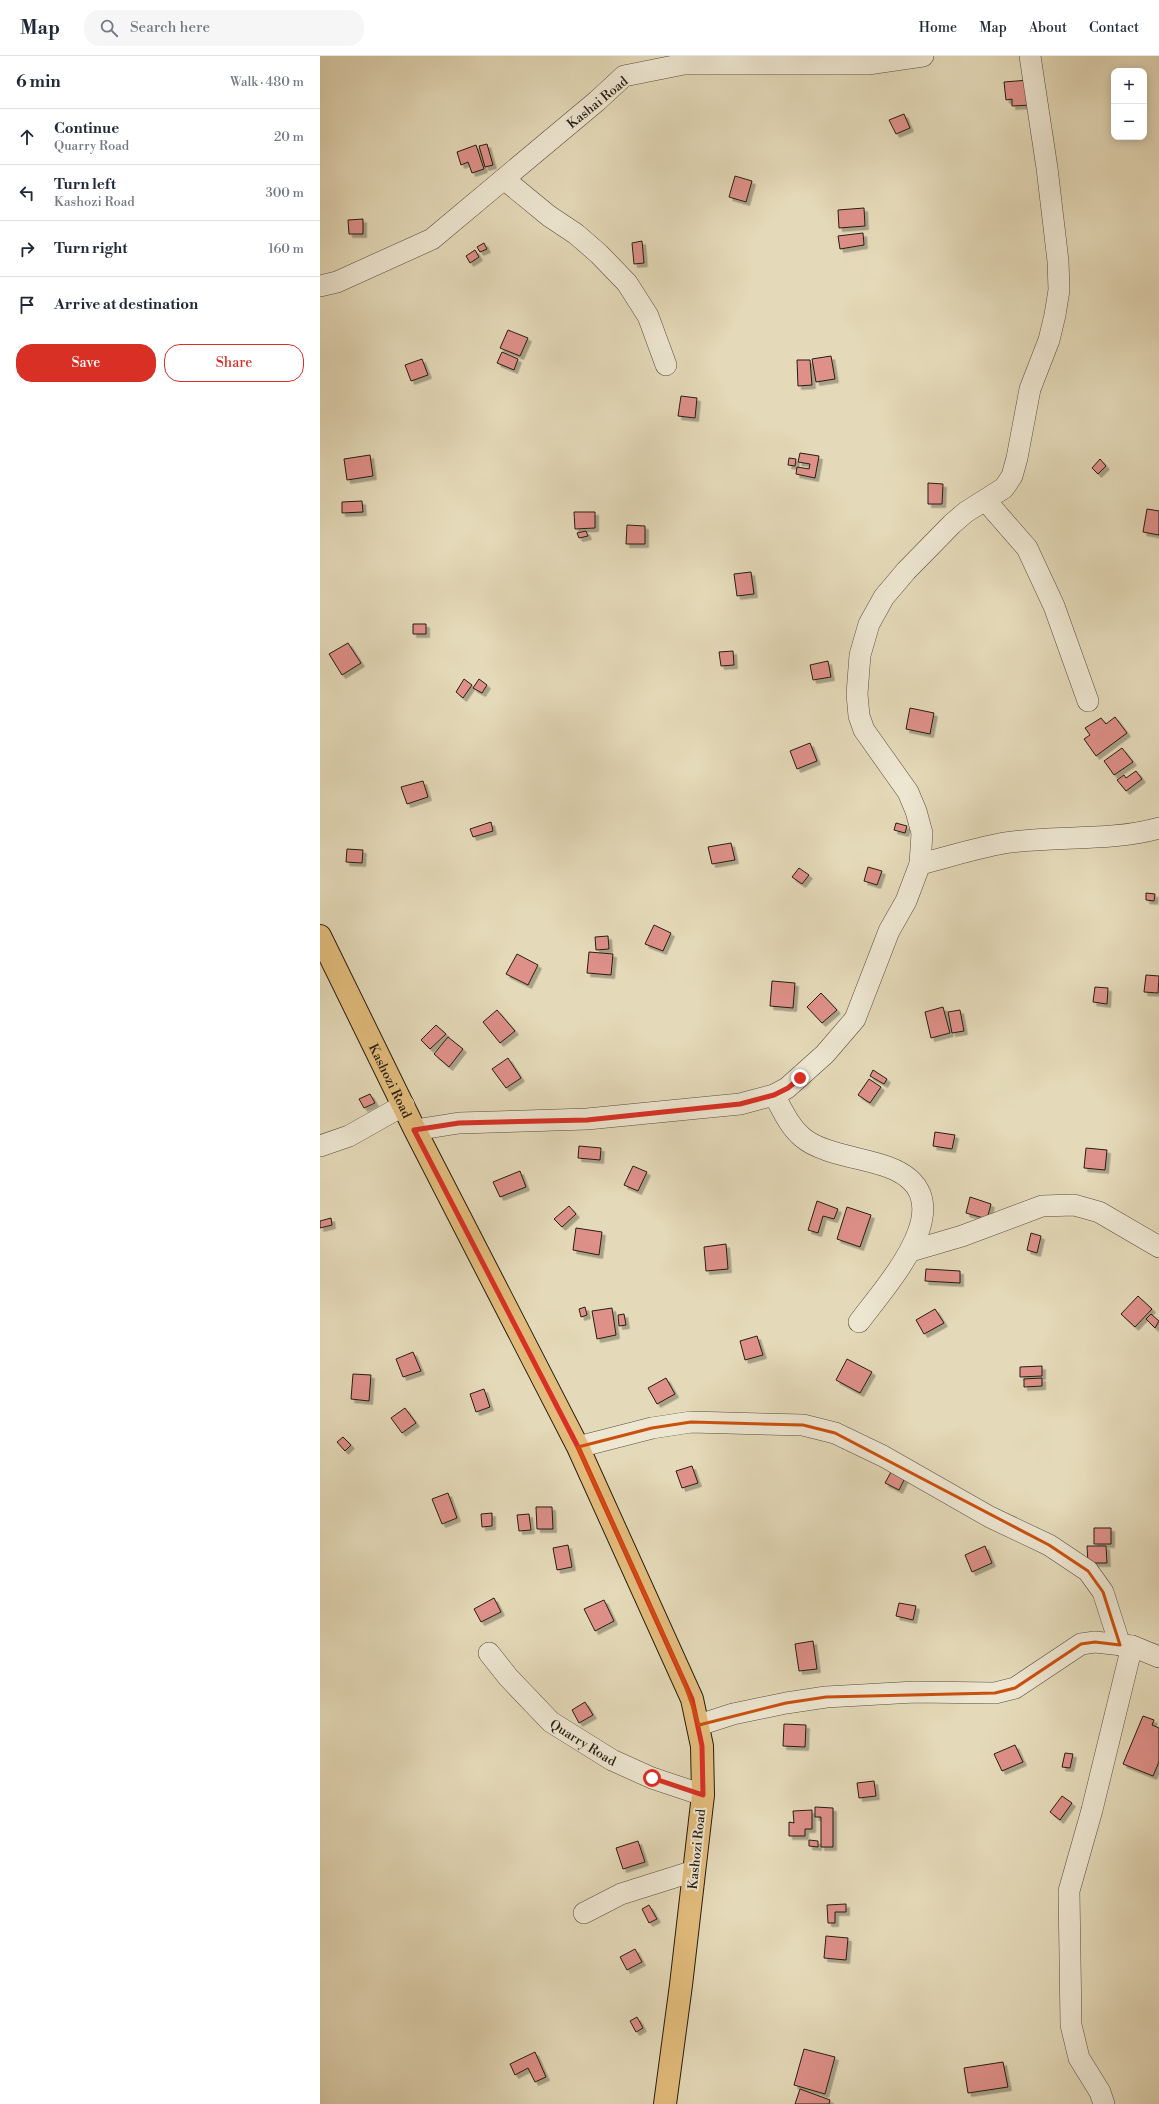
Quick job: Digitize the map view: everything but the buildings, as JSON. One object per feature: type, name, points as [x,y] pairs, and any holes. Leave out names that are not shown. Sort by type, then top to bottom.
[{"type":"main road","name":"Kashozi Road","points":[[320,936],[404,1105],[414,1130],[578,1447],[692,1699],[699,1725],[702,1746],[703,1795],[665,2104]]},
{"type":"street","name":"Kashai Road","points":[[320,286],[336,282],[432,239],[624,76],[684,64],[868,64],[923,56]]},
{"type":"street","points":[[414,1130],[459,1123],[611,1117],[740,1104],[774,1095],[788,1088],[825,1054],[855,1018],[889,931],[906,901],[920,864],[922,832],[916,811],[908,792],[864,730],[859,716],[857,687],[860,655],[869,624],[884,597],[906,571],[952,524],[966,512],[986,501],[1004,488],[1012,476],[1017,458],[1030,389],[1049,340],[1056,315],[1059,290],[1058,261],[1047,168],[1030,56]]},
{"type":"street","points":[[504,179],[549,216],[582,239],[627,283],[648,316],[666,365]]},
{"type":"street","points":[[986,501],[1028,548],[1054,606],[1088,701]]},
{"type":"street","points":[[920,864],[1003,844],[1057,838],[1136,834],[1159,828]]},
{"type":"street","points":[[774,1095],[792,1127],[803,1138],[843,1155],[888,1167],[905,1176],[915,1185],[922,1195],[923,1210],[921,1228],[911,1251],[859,1322]]},
{"type":"street","points":[[320,1146],[349,1136],[404,1105]]},
{"type":"street","points":[[911,1251],[962,1236],[1042,1206],[1074,1205],[1099,1212],[1159,1247]]},
{"type":"street","points":[[578,1447],[652,1428],[691,1422],[803,1424],[835,1433],[883,1456],[990,1517],[1049,1545],[1088,1571],[1103,1592],[1126,1646],[1092,1810],[1069,1891],[1071,2025],[1079,2058],[1100,2092],[1104,2104]]},
{"type":"street","points":[[699,1725],[763,1708],[826,1697],[915,1692],[995,1693],[1014,1688],[1081,1644],[1095,1642],[1126,1646],[1159,1656]]},
{"type":"street","name":"Quarry Road","points":[[489,1653],[508,1677],[551,1722],[612,1760],[652,1778],[703,1795]]},
{"type":"street","points":[[584,1913],[621,1894],[694,1871]]},
{"type":"highlighted area","points":[[691,1422],[803,1425],[835,1433],[1049,1545],[1088,1571],[1103,1592],[1120,1645],[1095,1642],[1081,1644],[1015,1688],[995,1693],[826,1697],[786,1703],[699,1725],[681,1674],[578,1447],[652,1428]]},
{"type":"route","points":[[652,1778],[703,1795],[702,1746],[699,1725],[692,1699],[578,1447],[414,1130],[459,1123],[587,1120],[740,1104],[774,1095],[788,1088],[800,1078]]}]
